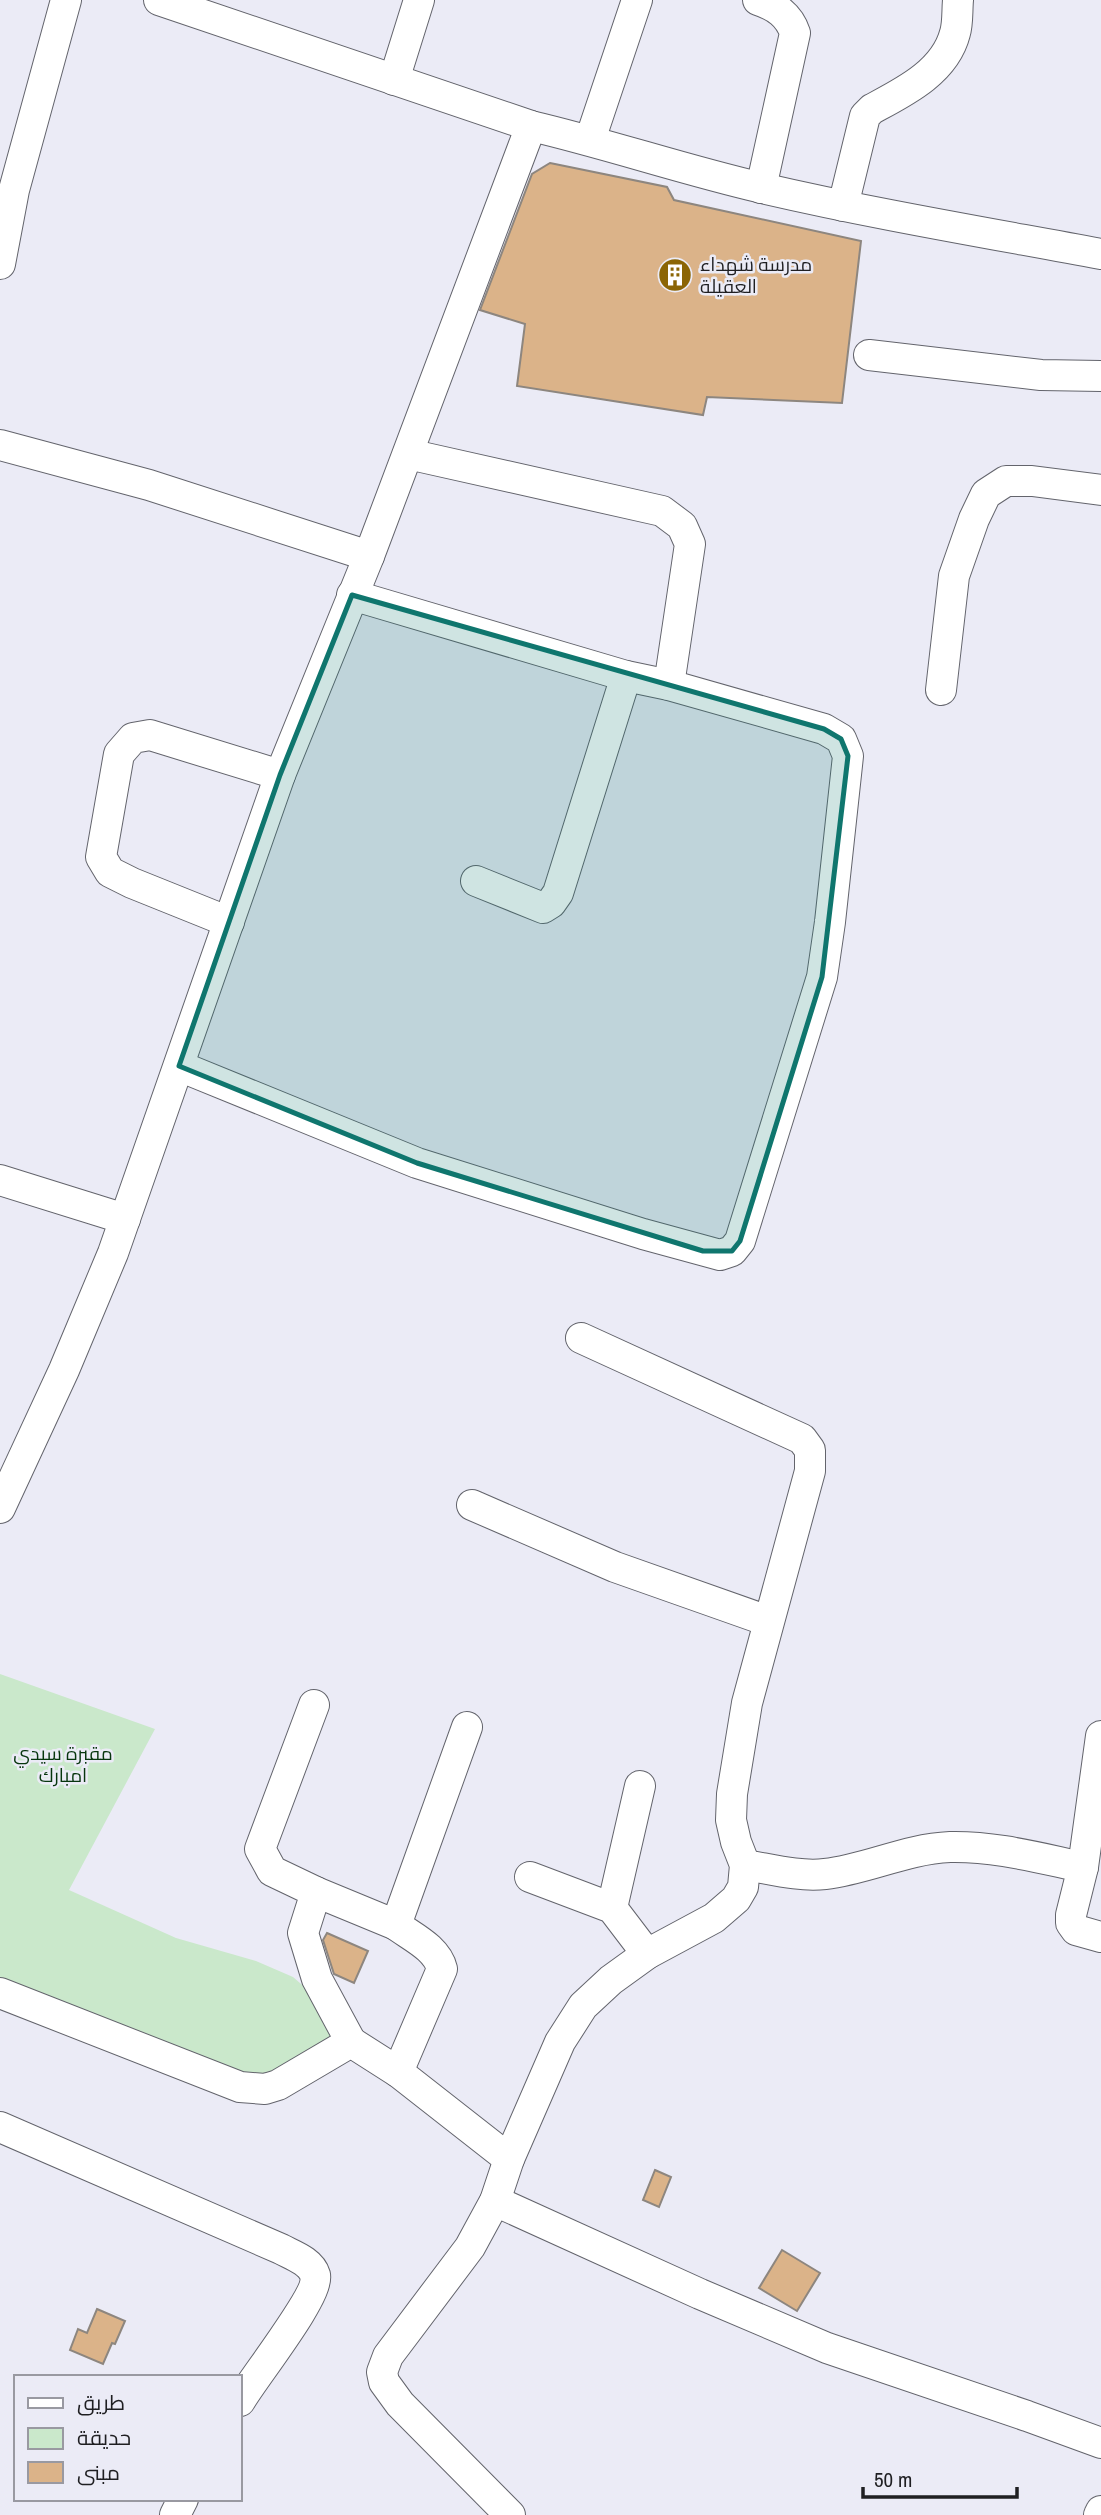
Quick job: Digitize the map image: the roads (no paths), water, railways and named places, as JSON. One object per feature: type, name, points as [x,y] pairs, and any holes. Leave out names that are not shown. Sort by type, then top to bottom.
[{"type":"street","points":[[0,264],[14,190],[66,0]]},
{"type":"street","points":[[159,0],[531,127],[590,140],[679,168],[843,206],[1101,254]]},
{"type":"street","points":[[394,80],[419,0]]},
{"type":"street","points":[[590,140],[637,0]]},
{"type":"street","points":[[758,0],[785,14],[795,33],[761,188]]},
{"type":"street","points":[[843,206],[865,116],[924,78],[945,57],[956,33],[958,0]]},
{"type":"street","points":[[2,1499],[64,1370],[125,1219],[280,775],[369,556],[531,127]]},
{"type":"street","points":[[869,355],[1041,375],[1101,376]]},
{"type":"street","points":[[0,444],[149,485],[369,556]]},
{"type":"street","points":[[408,454],[663,511],[682,526],[690,544],[669,685]]},
{"type":"street","points":[[941,690],[954,576],[986,494],[1006,481],[1032,481],[1101,490]]},
{"type":"street","points":[[179,1066],[417,1163],[703,1251],[720,1255],[732,1251],[740,1241],[821,977],[830,922],[848,756],[841,739],[824,729],[669,685],[626,677],[352,595]]},
{"type":"street","points":[[476,881],[543,908],[551,904],[558,892],[626,677]]},
{"type":"street","points":[[229,922],[110,872],[100,857],[119,754],[133,738],[150,735],[280,775]]},
{"type":"street","points":[[0,1181],[125,1219]]},
{"type":"street","points":[[510,2515],[400,2404],[384,2382],[382,2372],[388,2356],[470,2247],[495,2201],[509,2159],[560,2042],[583,2006],[611,1980],[647,1954],[714,1918],[728,1907],[743,1886],[745,1864],[731,1819],[732,1794],[747,1703],[810,1471],[810,1450],[802,1439],[581,1338]]},
{"type":"street","points":[[472,1505],[615,1567],[768,1621]]},
{"type":"street","points":[[314,1705],[260,1849],[272,1871],[396,1925],[434,1952],[440,1960],[442,1969],[398,2072]]},
{"type":"street","points":[[396,1925],[467,1727]]},
{"type":"street","points":[[1101,1736],[1083,1867],[1071,1915],[1076,1930],[1101,1937]]},
{"type":"street","points":[[612,1908],[640,1786]]},
{"type":"street","points":[[745,1864],[822,1875],[909,1851],[951,1847],[1010,1852],[1083,1867]]},
{"type":"street","points":[[530,1877],[612,1908],[647,1954]]},
{"type":"street","points":[[316,1892],[303,1933],[317,1979],[351,2042],[398,2072],[509,2159]]},
{"type":"street","points":[[0,1993],[240,2087],[265,2089],[278,2085],[351,2042]]},
{"type":"street","points":[[0,2127],[281,2249],[305,2262],[314,2274],[315,2286],[300,2314],[242,2398]]},
{"type":"street","points":[[495,2201],[827,2348],[1101,2444]]},
{"type":"place","name":"مدرسة شهداء العقيلة","points":[[675,275]]},
{"type":"park label","name":"مقبرة سيدي امبارك","points":[[63,1764]]}]
